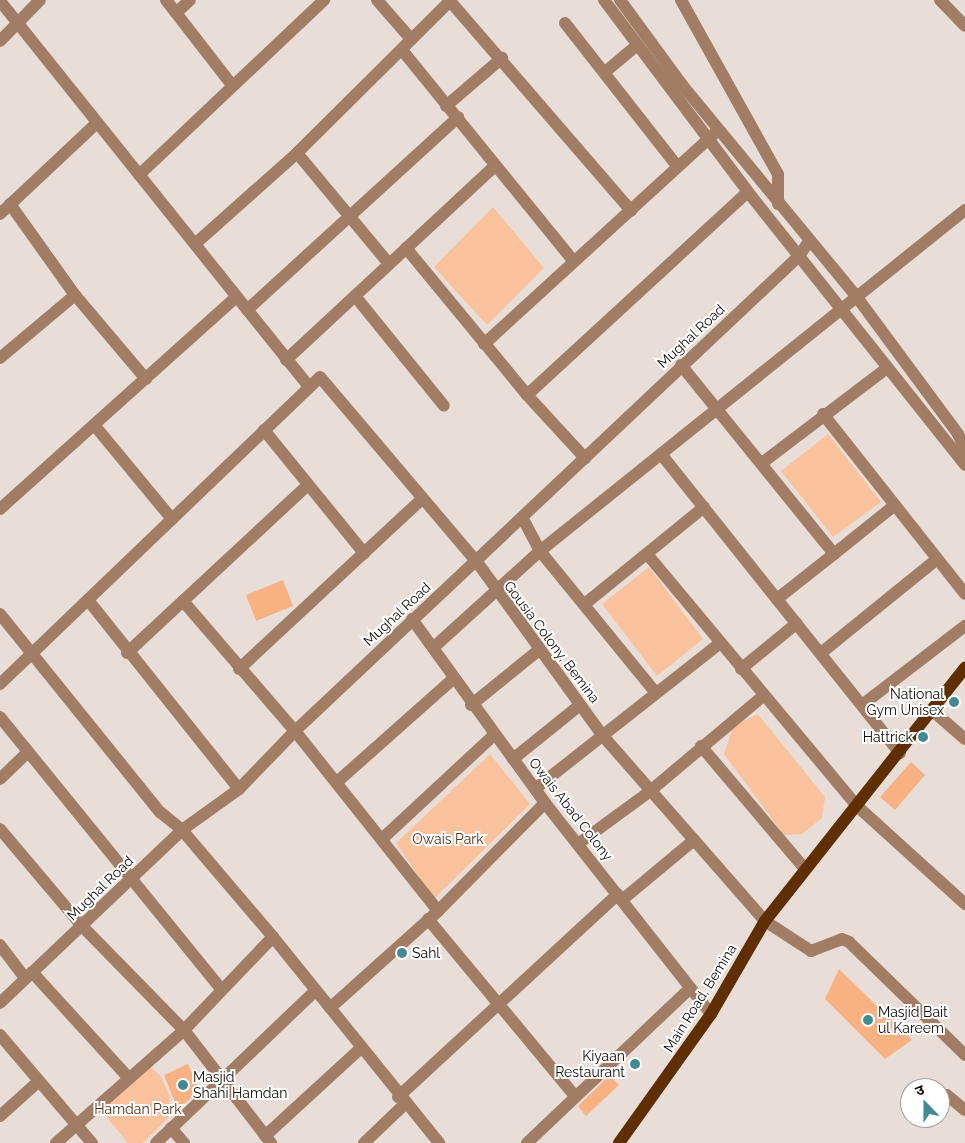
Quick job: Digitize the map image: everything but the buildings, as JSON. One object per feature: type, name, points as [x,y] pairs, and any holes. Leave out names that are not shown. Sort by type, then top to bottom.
[{"type":"main road","name":"Main Road, Bemina","points":[[618,1143],[710,1014],[765,921],[804,868],[934,712],[965,668]]},
{"type":"street","points":[[0,41],[40,0]]},
{"type":"street","points":[[166,0],[232,85]]},
{"type":"street","points":[[176,13],[190,0]]},
{"type":"street","points":[[139,175],[324,0]]},
{"type":"street","points":[[377,0],[411,39]]},
{"type":"street","points":[[195,244],[297,153],[451,0],[631,211]]},
{"type":"street","points":[[965,450],[958,434],[856,296],[778,204],[718,129],[620,0],[605,2],[636,46],[709,138],[748,192],[965,465]]},
{"type":"street","points":[[681,0],[778,174],[778,204]]},
{"type":"street","points":[[940,0],[965,26]]},
{"type":"street","points":[[0,1],[20,22],[97,123],[309,387],[0,684]]},
{"type":"street","points":[[565,22],[677,166]]},
{"type":"street","points":[[605,72],[636,46]]},
{"type":"street","points":[[402,50],[572,259]]},
{"type":"street","points":[[446,106],[502,58]]},
{"type":"street","points":[[247,310],[458,117]]},
{"type":"street","points":[[0,214],[97,123]]},
{"type":"street","points":[[484,344],[572,259],[631,211],[718,129]]},
{"type":"street","points":[[297,153],[351,216],[388,264]]},
{"type":"street","points":[[286,360],[495,166]]},
{"type":"street","points":[[527,395],[748,192]]},
{"type":"street","points":[[10,204],[75,295],[146,379]]},
{"type":"street","points":[[433,648],[540,551],[716,409],[843,312],[856,296],[965,210]]},
{"type":"street","name":"Mughal Road","points":[[0,1002],[182,830],[239,789],[295,731],[412,619],[523,519],[681,366],[800,256],[809,241]]},
{"type":"street","points":[[406,248],[527,395],[585,458]]},
{"type":"street","points":[[0,358],[75,295]]},
{"type":"street","points":[[355,296],[444,406]]},
{"type":"street","points":[[0,509],[95,426],[236,297]]},
{"type":"street","points":[[681,366],[762,463],[834,554]]},
{"type":"street","points":[[762,463],[823,414],[887,368]]},
{"type":"street","name":"Gousia Colony, Bemina","points":[[309,387],[320,377],[477,562],[494,591],[603,736],[649,792],[765,921],[811,951],[842,938],[849,942],[965,1054]]},
{"type":"street","points":[[823,414],[965,594]]},
{"type":"street","points":[[95,426],[172,518]]},
{"type":"street","points":[[264,430],[307,486],[364,553]]},
{"type":"street","points":[[661,454],[900,753]]},
{"type":"street","points":[[127,653],[307,486]]},
{"type":"street","points":[[239,669],[422,499]]},
{"type":"street","points":[[777,599],[895,505]]},
{"type":"street","points":[[586,603],[704,507]]},
{"type":"street","points":[[523,519],[540,551],[586,603],[656,693]]},
{"type":"street","points":[[647,554],[763,696],[857,806],[965,904]]},
{"type":"street","points":[[821,653],[937,559]]},
{"type":"street","points":[[88,600],[127,653],[239,789]]},
{"type":"street","points":[[184,601],[239,669],[295,731],[337,782],[382,839],[498,1007],[576,1097]]},
{"type":"street","points":[[0,614],[160,812],[182,830],[273,937],[401,1101],[439,1143]]},
{"type":"street","name":"Owais Abad Colony","points":[[412,619],[433,648],[452,680],[536,788],[544,803],[620,897],[689,990],[710,1014]]},
{"type":"street","points":[[741,669],[797,623]]},
{"type":"street","points":[[862,705],[965,626]]},
{"type":"street","points":[[536,788],[720,643]]},
{"type":"street","points":[[471,705],[538,650]]},
{"type":"street","points":[[337,782],[452,680]]},
{"type":"street","points":[[578,844],[649,792],[701,746],[763,696]]},
{"type":"street","points":[[513,759],[580,705]]},
{"type":"street","points":[[934,712],[965,739]]},
{"type":"street","points":[[0,717],[28,754],[220,988]]},
{"type":"street","points":[[382,839],[494,735]]},
{"type":"street","points":[[701,746],[804,868]]},
{"type":"street","points":[[0,779],[28,754]]},
{"type":"street","points":[[330,1008],[433,915],[544,803]]},
{"type":"street","points":[[0,829],[82,926],[184,1030],[220,1081],[268,1139],[361,1048]]},
{"type":"street","points":[[364,1143],[401,1101],[498,1007],[620,897],[694,840]]},
{"type":"street","points":[[56,1143],[127,1076],[184,1030],[220,988],[273,937]]},
{"type":"street","points":[[0,945],[127,1076]]},
{"type":"street","points":[[156,1143],[316,990]]},
{"type":"street","points":[[527,1143],[689,990]]},
{"type":"street","points":[[0,1035],[92,1143]]},
{"type":"street","points":[[0,1116],[39,1081]]},
{"type":"street","points":[[950,1097],[965,1110]]},
{"type":"street","points":[[171,1128],[184,1143]]},
{"type":"green space","points":[[493,207],[544,268],[487,325],[434,267]]},
{"type":"green space","points":[[828,434],[881,502],[833,537],[781,471]]},
{"type":"green space","points":[[649,567],[703,639],[657,676],[602,604]]},
{"type":"green space","points":[[758,714],[825,797],[822,818],[802,834],[784,835],[724,754],[733,726]]},
{"type":"green space","name":"Owais Park","points":[[490,754],[530,804],[434,899],[396,843]]},
{"type":"green space","name":"Hamdan Park","points":[[146,1063],[161,1076],[170,1097],[168,1118],[143,1143],[128,1143],[99,1108]]},
{"type":"place","name":"National Gym Unisex","points":[[954,702]]},
{"type":"place","name":"Hattrick","points":[[923,737]]},
{"type":"place","name":"Sahl","points":[[402,953]]},
{"type":"place","name":"Masjid Bait ul Kareem","points":[[868,1020]]},
{"type":"place","name":"Kiyaan Restaurant","points":[[635,1064]]},
{"type":"place","name":"Masjid Shahi Hamdan","points":[[183,1085]]}]
